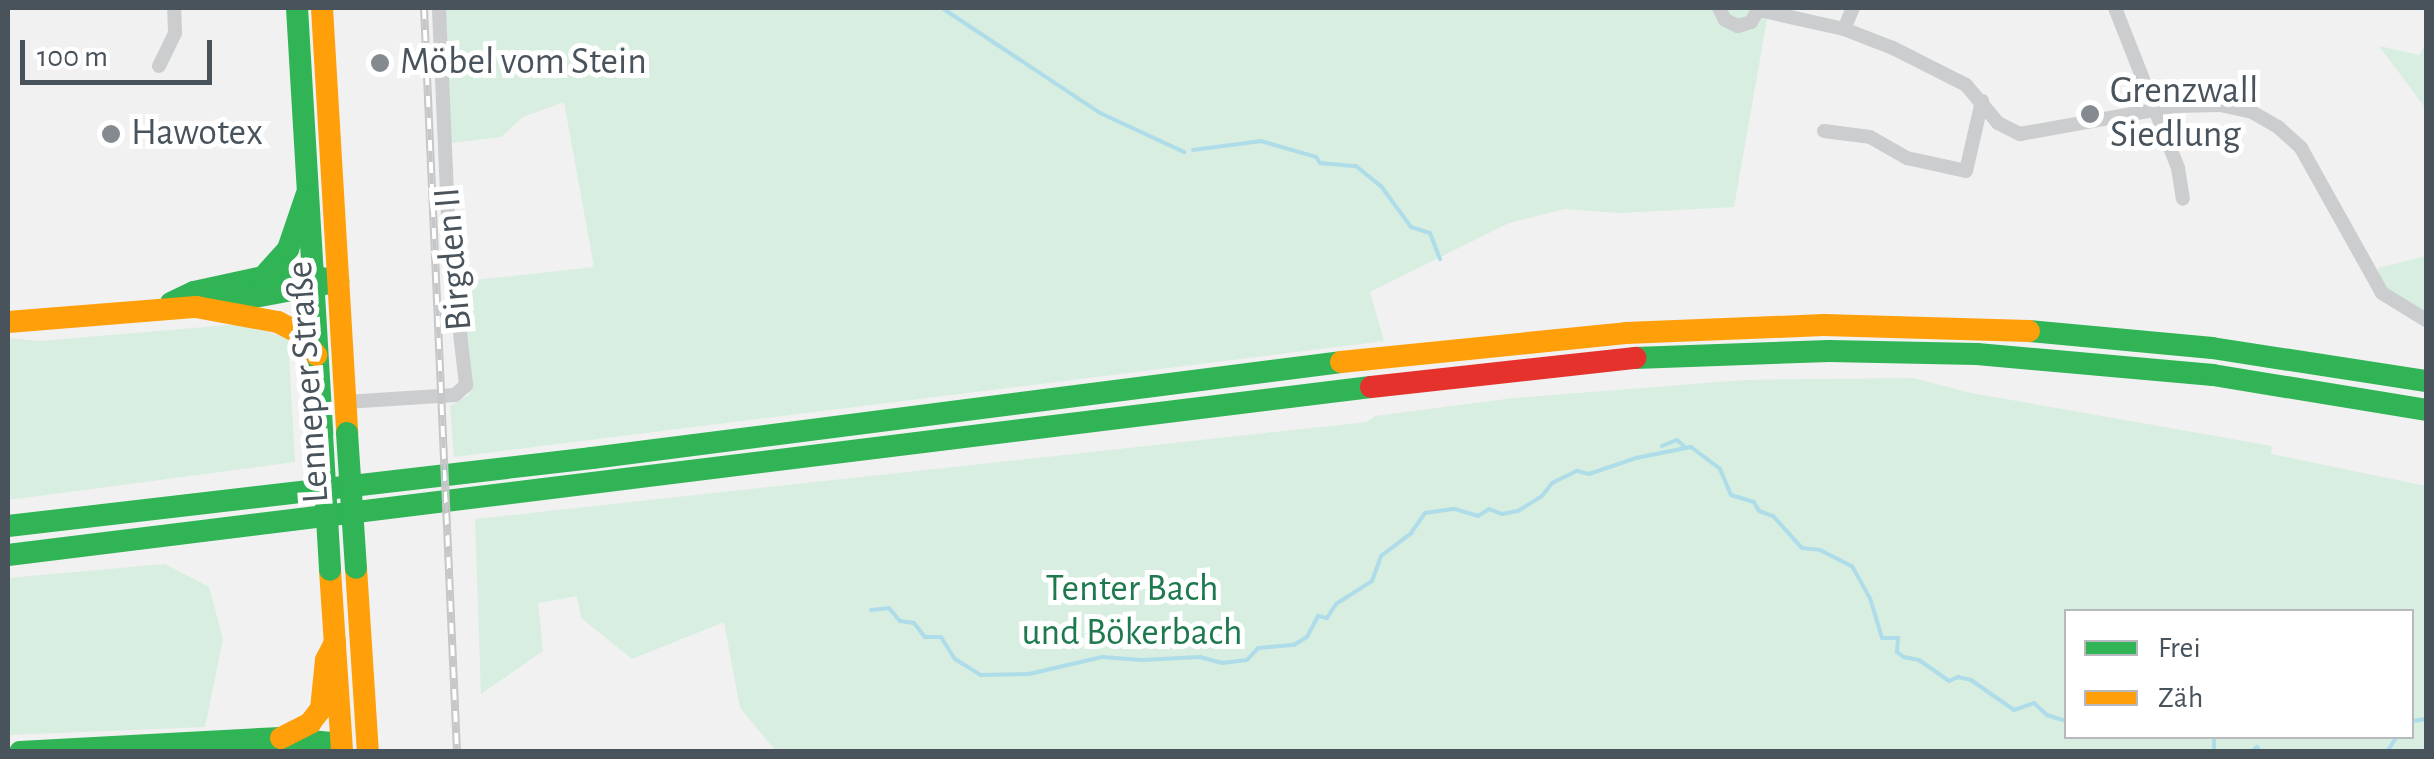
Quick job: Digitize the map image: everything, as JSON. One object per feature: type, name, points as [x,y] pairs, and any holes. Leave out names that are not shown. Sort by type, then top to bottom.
[{"type":"main road","name":"Lenneper Straße","points":[[298,8],[311,282],[342,748]]},
{"type":"main road","name":"Lenneper Straße","points":[[322,8],[368,751]]},
{"type":"main road","points":[[264,277],[288,249],[306,196]]},
{"type":"main road","points":[[166,306],[194,292],[264,277],[338,281]]},
{"type":"main road","points":[[203,310],[222,301],[311,282]]},
{"type":"main road","points":[[8,322],[166,306],[203,310],[278,322],[297,332],[316,356]]},
{"type":"main road","points":[[8,526],[592,458],[1350,361],[1626,333],[1824,325],[2040,331],[2212,348],[2426,381]]},
{"type":"main road","points":[[8,555],[1498,371],[1632,358],[1829,351],[2036,358],[2312,388],[2426,410]]},
{"type":"main road","points":[[8,570],[36,566],[54,550]]},
{"type":"main road","points":[[281,738],[310,723],[321,709],[326,660],[335,642]]},
{"type":"main road","points":[[20,752],[281,738],[368,751]]},
{"type":"street","points":[[159,66],[174,34],[174,8]]},
{"type":"street","name":"Birgden II","points":[[346,402],[457,394],[465,387],[449,238],[439,8]]},
{"type":"street","points":[[1719,8],[1725,20],[1738,26],[1752,22],[1759,9],[1844,28],[1942,71],[1982,101],[2002,126],[2029,135],[2154,108],[2220,105],[2252,112],[2278,127],[2302,148],[2382,293],[2426,320]]},
{"type":"street","points":[[1844,28],[1853,8]]},
{"type":"street","points":[[2115,8],[2181,179],[2183,199]]},
{"type":"street","points":[[1824,132],[1874,138],[1907,158],[1966,171],[1982,101]]},
{"type":"green space","points":[[444,8],[1769,8],[1734,207],[1620,213],[1565,209],[1509,223],[1370,292],[1384,341],[454,457],[450,406],[469,395],[457,282],[594,267],[564,102],[523,117],[501,137],[451,143]]},
{"type":"green space","points":[[2426,44],[2426,109],[2379,46],[2419,55]]},
{"type":"green space","points":[[2426,256],[2426,320],[2382,293],[2378,268]]},
{"type":"green space","points":[[241,324],[288,338],[295,462],[8,500],[8,338],[39,341]]},
{"type":"green space","name":"Tenter Bach und Bökerbach","points":[[1913,378],[1971,393],[2272,446],[2271,454],[2426,486],[2426,751],[776,751],[740,708],[724,622],[632,659],[581,618],[577,596],[538,603],[543,651],[481,694],[475,519],[1367,422],[1375,416],[1514,398],[1744,380]]},
{"type":"green space","points":[[165,564],[209,587],[223,639],[205,727],[8,735],[8,578]]},
{"type":"waterway","points":[[942,8],[1100,113],[1184,152]]},
{"type":"waterway","points":[[1193,150],[1261,141],[1316,157],[1320,163],[1356,166],[1381,186],[1411,227],[1430,233],[1440,259]]},
{"type":"waterway","points":[[1662,446],[1677,440],[1684,446]]},
{"type":"waterway","points":[[871,610],[889,608],[900,621],[914,623],[925,637],[941,637],[955,659],[981,675],[1029,674],[1102,657],[1200,657],[1222,663],[1247,660],[1258,648],[1294,645],[1307,637],[1318,616],[1327,618],[1336,604],[1372,581],[1381,556],[1411,533],[1425,513],[1455,509],[1478,516],[1489,509],[1502,514],[1518,511],[1542,496],[1552,483],[1577,471],[1589,474],[1636,458],[1691,447],[1720,469],[1731,495],[1754,502],[1759,511],[1773,516],[1802,548],[1820,550],[1852,566],[1870,598],[1882,638],[1898,638],[1897,652],[1919,660],[1949,681],[1958,677],[1971,680],[2014,710],[2034,703],[2047,715],[2064,720]]},
{"type":"waterway","points":[[2414,721],[2426,719]]},
{"type":"waterway","points":[[2214,739],[2214,752]]},
{"type":"waterway","points":[[2387,752],[2395,739]]},
{"type":"waterway","points":[[2251,752],[2257,747],[2261,752]]},
{"type":"waterway","points":[[2334,752],[2342,752]]},
{"type":"railway","points":[[424,8],[457,752]]},
{"type":"traffic: fast","points":[[297,8],[322,434]]},
{"type":"traffic: fast","points":[[263,277],[288,249],[306,196]]},
{"type":"traffic: fast","points":[[171,303],[194,292],[263,277],[294,273],[338,281]]},
{"type":"traffic: fast","points":[[217,304],[334,282]]},
{"type":"traffic: fast","points":[[2029,331],[2212,348],[2426,381]]},
{"type":"traffic: fast","points":[[1635,358],[1829,351],[1977,354],[2213,375],[2426,410]]},
{"type":"traffic: fast","points":[[8,526],[592,458],[1341,362]]},
{"type":"traffic: fast","points":[[8,555],[1371,387]]},
{"type":"traffic: fast","points":[[347,433],[356,568]]},
{"type":"traffic: fast","points":[[322,434],[330,570]]},
{"type":"traffic: fast","points":[[20,752],[281,738],[341,744]]},
{"type":"traffic: slow","points":[[322,8],[347,433]]},
{"type":"traffic: slow","points":[[8,322],[196,307],[278,322],[297,332],[316,355]]},
{"type":"traffic: slow","points":[[1341,362],[1626,333],[1824,325],[2029,331]]},
{"type":"traffic: slow","points":[[356,568],[368,752]]},
{"type":"traffic: slow","points":[[330,570],[342,752]]},
{"type":"traffic: slow","points":[[281,738],[310,723],[321,709],[326,660],[335,642]]},
{"type":"traffic: jam","points":[[1371,387],[1635,358]]},
{"type":"place","name":"Möbel vom Stein","points":[[380,63]]},
{"type":"place","name":"Grenzwall Siedlung","points":[[2090,114]]},
{"type":"place","name":"Hawotex","points":[[111,134]]}]
